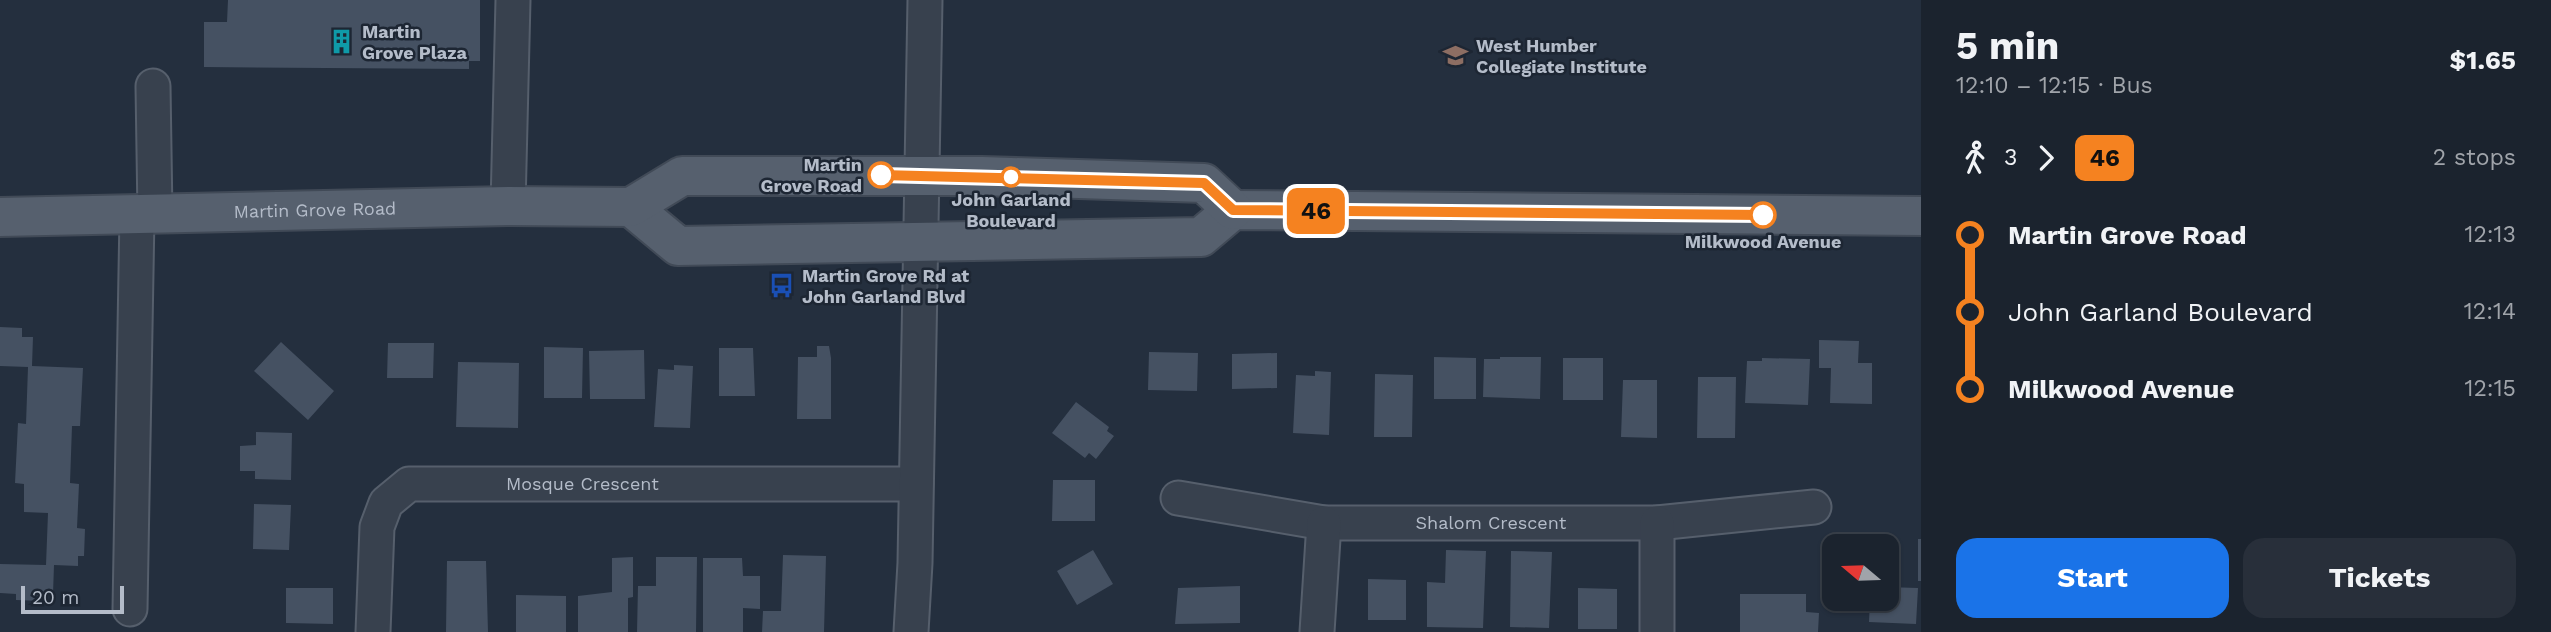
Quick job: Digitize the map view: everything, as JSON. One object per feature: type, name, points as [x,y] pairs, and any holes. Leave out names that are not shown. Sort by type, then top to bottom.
[{"type":"main road","points":[[1233,210],[1204,183],[923,176],[681,176],[631,207],[678,246],[1201,237],[1233,210],[1921,216]]},
{"type":"main road","name":"Martin Grove Road","points":[[0,217],[146,216],[508,206],[631,207]]},
{"type":"street","points":[[508,206],[513,0]]},
{"type":"street","points":[[911,632],[925,0]]},
{"type":"street","points":[[130,609],[153,86]]},
{"type":"street","name":"Mosque Crescent","points":[[373,632],[377,527],[386,503],[409,484],[916,484]]},
{"type":"street","name":"Shalom Crescent","points":[[1178,498],[1324,523],[1657,523],[1814,507]]},
{"type":"street","points":[[1317,632],[1324,523]]},
{"type":"street","points":[[1657,523],[1657,632]]},
{"type":"building","name":"Martin Grove Plaza","points":[[228,0],[480,0],[480,61],[469,61],[469,69],[204,67],[204,22],[227,22]]},
{"type":"building","points":[[0,327],[22,328],[22,337],[33,337],[32,366],[83,368],[80,426],[72,426],[70,483],[79,484],[77,528],[85,529],[84,556],[78,556],[78,566],[54,565],[53,594],[43,594],[43,601],[16,600],[16,594],[0,593],[0,564],[46,565],[48,513],[24,512],[24,484],[15,483],[18,423],[26,424],[28,367],[0,366]]},
{"type":"building","points":[[1819,340],[1859,341],[1858,363],[1872,363],[1872,404],[1830,403],[1831,368],[1819,368]]},
{"type":"building","points":[[281,342],[334,391],[308,420],[254,371]]},
{"type":"building","points":[[388,343],[434,343],[433,378],[387,378]]},
{"type":"building","points":[[817,346],[829,346],[831,419],[797,419],[798,357],[817,357]]},
{"type":"building","points":[[544,347],[583,348],[582,398],[544,398]]},
{"type":"building","points":[[719,348],[753,348],[755,396],[719,396]]},
{"type":"building","points":[[644,350],[645,399],[590,399],[589,351]]},
{"type":"building","points":[[1149,352],[1198,353],[1197,391],[1148,390]]},
{"type":"building","points":[[1277,353],[1277,388],[1232,389],[1232,354]]},
{"type":"building","points":[[1434,357],[1476,358],[1476,399],[1434,399]]},
{"type":"building","points":[[1541,357],[1540,399],[1483,397],[1484,359]]},
{"type":"building","points":[[1563,358],[1603,358],[1603,400],[1563,400]]},
{"type":"building","points":[[1762,358],[1810,359],[1808,405],[1745,403],[1747,361],[1762,361]]},
{"type":"building","points":[[458,362],[519,363],[518,428],[456,427]]},
{"type":"building","points":[[674,365],[693,366],[690,428],[654,427],[658,369],[674,370]]},
{"type":"building","points":[[1315,371],[1331,372],[1329,435],[1293,433],[1296,375],[1315,376]]},
{"type":"building","points":[[1375,374],[1413,375],[1412,437],[1374,437]]},
{"type":"building","points":[[1698,377],[1736,377],[1735,438],[1697,438]]},
{"type":"building","points":[[1623,380],[1657,380],[1657,438],[1621,437]]},
{"type":"building","points":[[1076,402],[1109,427],[1107,431],[1114,436],[1096,459],[1089,453],[1085,458],[1052,433]]},
{"type":"building","points":[[256,432],[292,433],[291,480],[255,479],[255,471],[240,471],[240,446],[256,445]]},
{"type":"building","points":[[1053,480],[1095,480],[1095,521],[1052,521]]},
{"type":"building","points":[[254,504],[291,505],[289,550],[253,549]]},
{"type":"building","points":[[1918,539],[1921,539],[1921,581],[1918,581]]},
{"type":"building","points":[[1093,550],[1113,584],[1077,605],[1057,571]]},
{"type":"building","points":[[1446,550],[1486,551],[1483,628],[1427,627],[1427,582],[1445,583]]},
{"type":"building","points":[[1511,551],[1552,552],[1549,628],[1510,627]]},
{"type":"building","points":[[783,555],[826,556],[824,632],[762,632],[763,611],[781,611]]},
{"type":"building","points":[[633,557],[633,597],[628,598],[628,632],[578,632],[578,596],[612,592],[612,558]]},
{"type":"building","points":[[656,557],[697,557],[696,632],[637,632],[638,586],[656,586]]},
{"type":"building","points":[[703,558],[742,558],[743,576],[760,576],[760,609],[743,608],[743,632],[703,632]]},
{"type":"building","points":[[447,561],[486,561],[488,632],[446,632]]},
{"type":"building","points":[[1368,579],[1406,580],[1406,620],[1368,620]]},
{"type":"building","points":[[1240,586],[1240,623],[1175,624],[1178,588]]},
{"type":"building","points":[[1899,587],[1918,588],[1916,624],[1869,622],[1869,611],[1899,611]]},
{"type":"building","points":[[286,588],[333,588],[333,624],[286,623]]},
{"type":"building","points":[[1578,588],[1617,589],[1617,629],[1578,629]]},
{"type":"building","points":[[1740,594],[1806,594],[1806,612],[1819,613],[1818,632],[1740,632]]},
{"type":"building","points":[[516,595],[566,596],[566,632],[516,632]]},
{"type":"bus line","name":"46","points":[[881,175],[1204,183],[1233,210],[1763,215]]},
{"type":"place","name":"Martin Grove Plaza","points":[[342,42]]},
{"type":"place","name":"West Humber Collegiate Institute","points":[[1456,56]]},
{"type":"place","name":"Martin Grove Road","points":[[881,175]]},
{"type":"place","name":"John Garland Boulevard","points":[[1011,177]]},
{"type":"place","name":"Milkwood Avenue","points":[[1763,215]]},
{"type":"place","name":"Martin Grove Rd at John Garland Blvd","points":[[782,286]]}]
